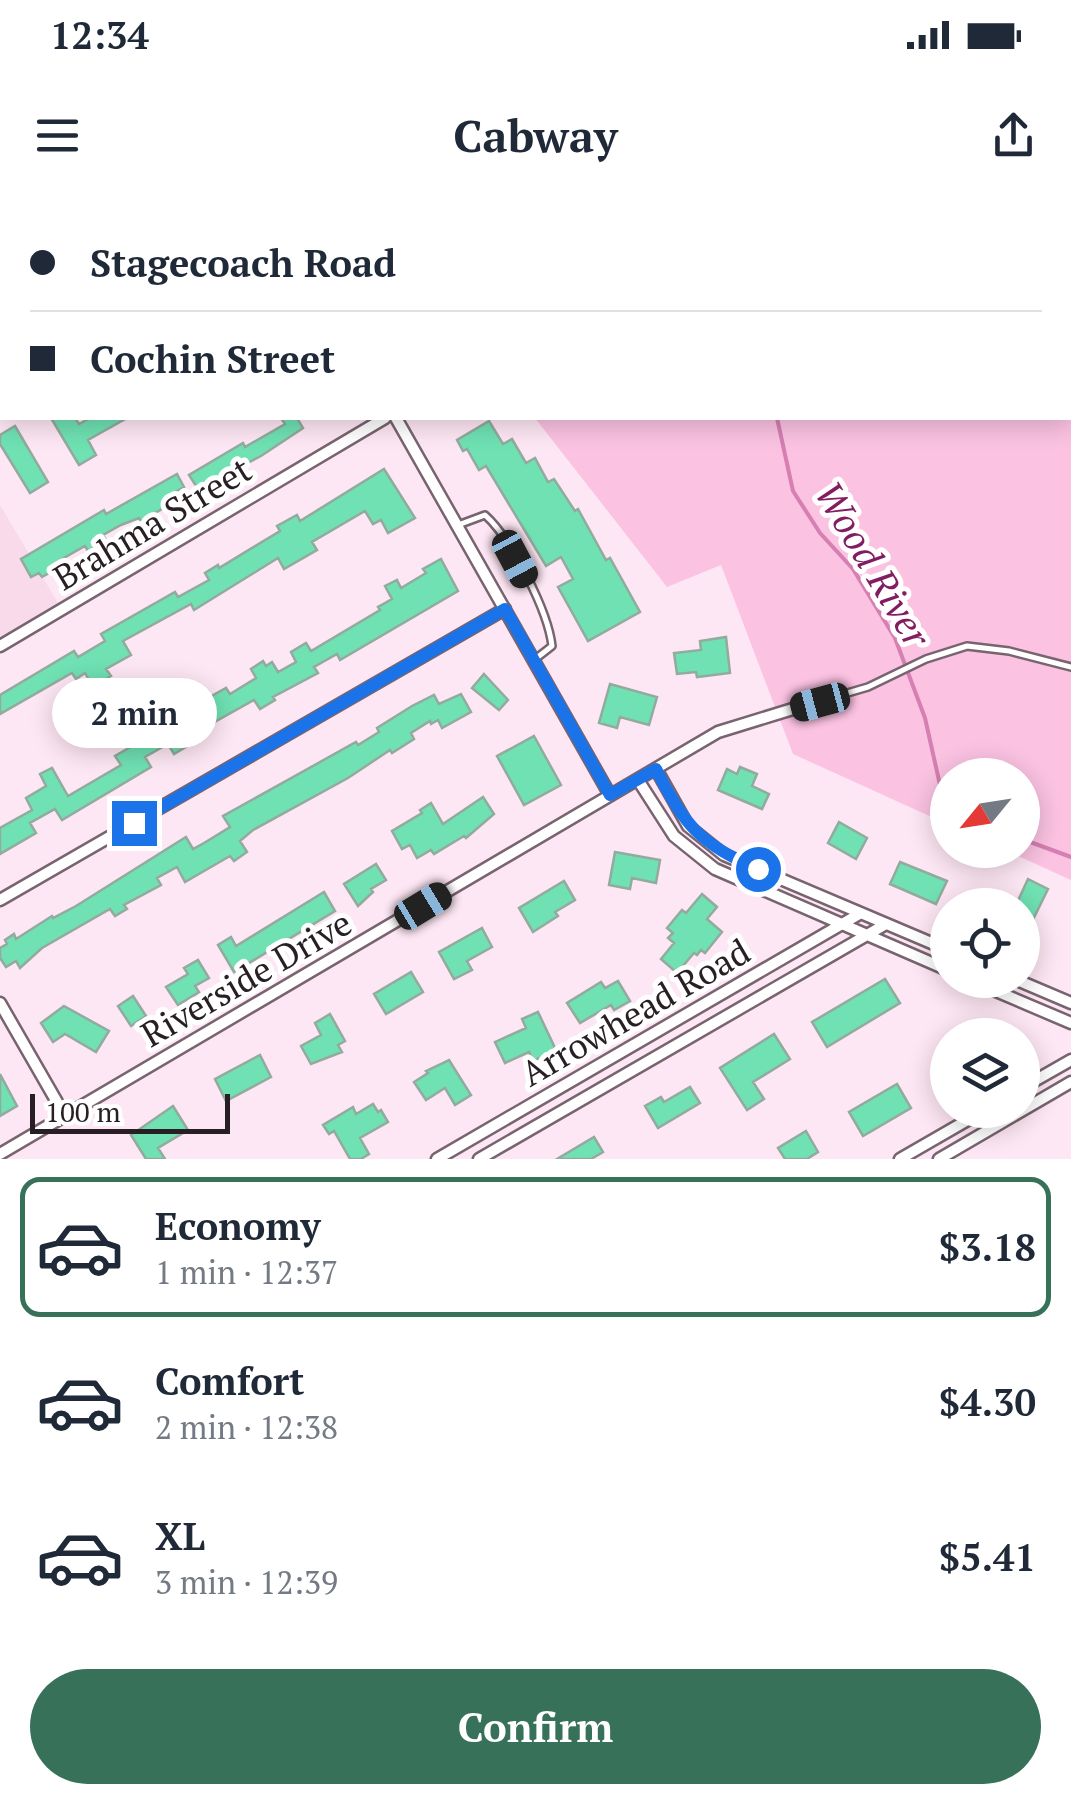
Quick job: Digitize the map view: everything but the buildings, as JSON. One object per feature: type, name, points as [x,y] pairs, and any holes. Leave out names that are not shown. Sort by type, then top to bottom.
[{"type":"street","name":"Brahma Street","points":[[0,646],[381,420]]},
{"type":"street","points":[[397,420],[610,795]]},
{"type":"street","points":[[0,900],[505,609]]},
{"type":"street","name":"Riverside Drive","points":[[0,1154],[718,732],[796,708]]},
{"type":"street","points":[[656,769],[688,826],[724,855],[930,942]]},
{"type":"street","points":[[638,780],[674,836],[692,854],[739,882],[930,963]]},
{"type":"street","name":"Arrowhead Road","points":[[437,1159],[861,913]]},
{"type":"street","name":"Arrowhead Road","points":[[479,1159],[886,924]]},
{"type":"street","points":[[1040,990],[1071,1003]]},
{"type":"street","points":[[1012,998],[1071,1023]]},
{"type":"street","points":[[0,1003],[65,1116]]},
{"type":"street","points":[[1040,1078],[1071,1060]]},
{"type":"street","points":[[939,1159],[1071,1082]]},
{"type":"street","points":[[900,1159],[954,1128]]},
{"type":"lane","points":[[457,526],[485,515],[498,527],[549,623],[552,646],[534,660]]},
{"type":"lane","name":"Riverside Drive","points":[[796,708],[880,682],[948,650],[981,647],[1071,667]]},
{"type":"shaded area","points":[[537,420],[1071,420],[1071,880],[1040,866],[1040,758],[930,758],[930,816],[793,754],[721,565],[667,587]]},
{"type":"shaded area","points":[[0,505],[58,603],[0,638]]},
{"type":"waterway","name":"Wood River","points":[[777,420],[793,491],[820,533],[853,569],[895,638],[925,718],[934,758]]},
{"type":"waterway","name":"Wood River","points":[[1040,846],[1071,857]]},
{"type":"route","points":[[134,823],[505,609],[610,795],[656,769],[688,826],[724,855],[758,869]]}]
